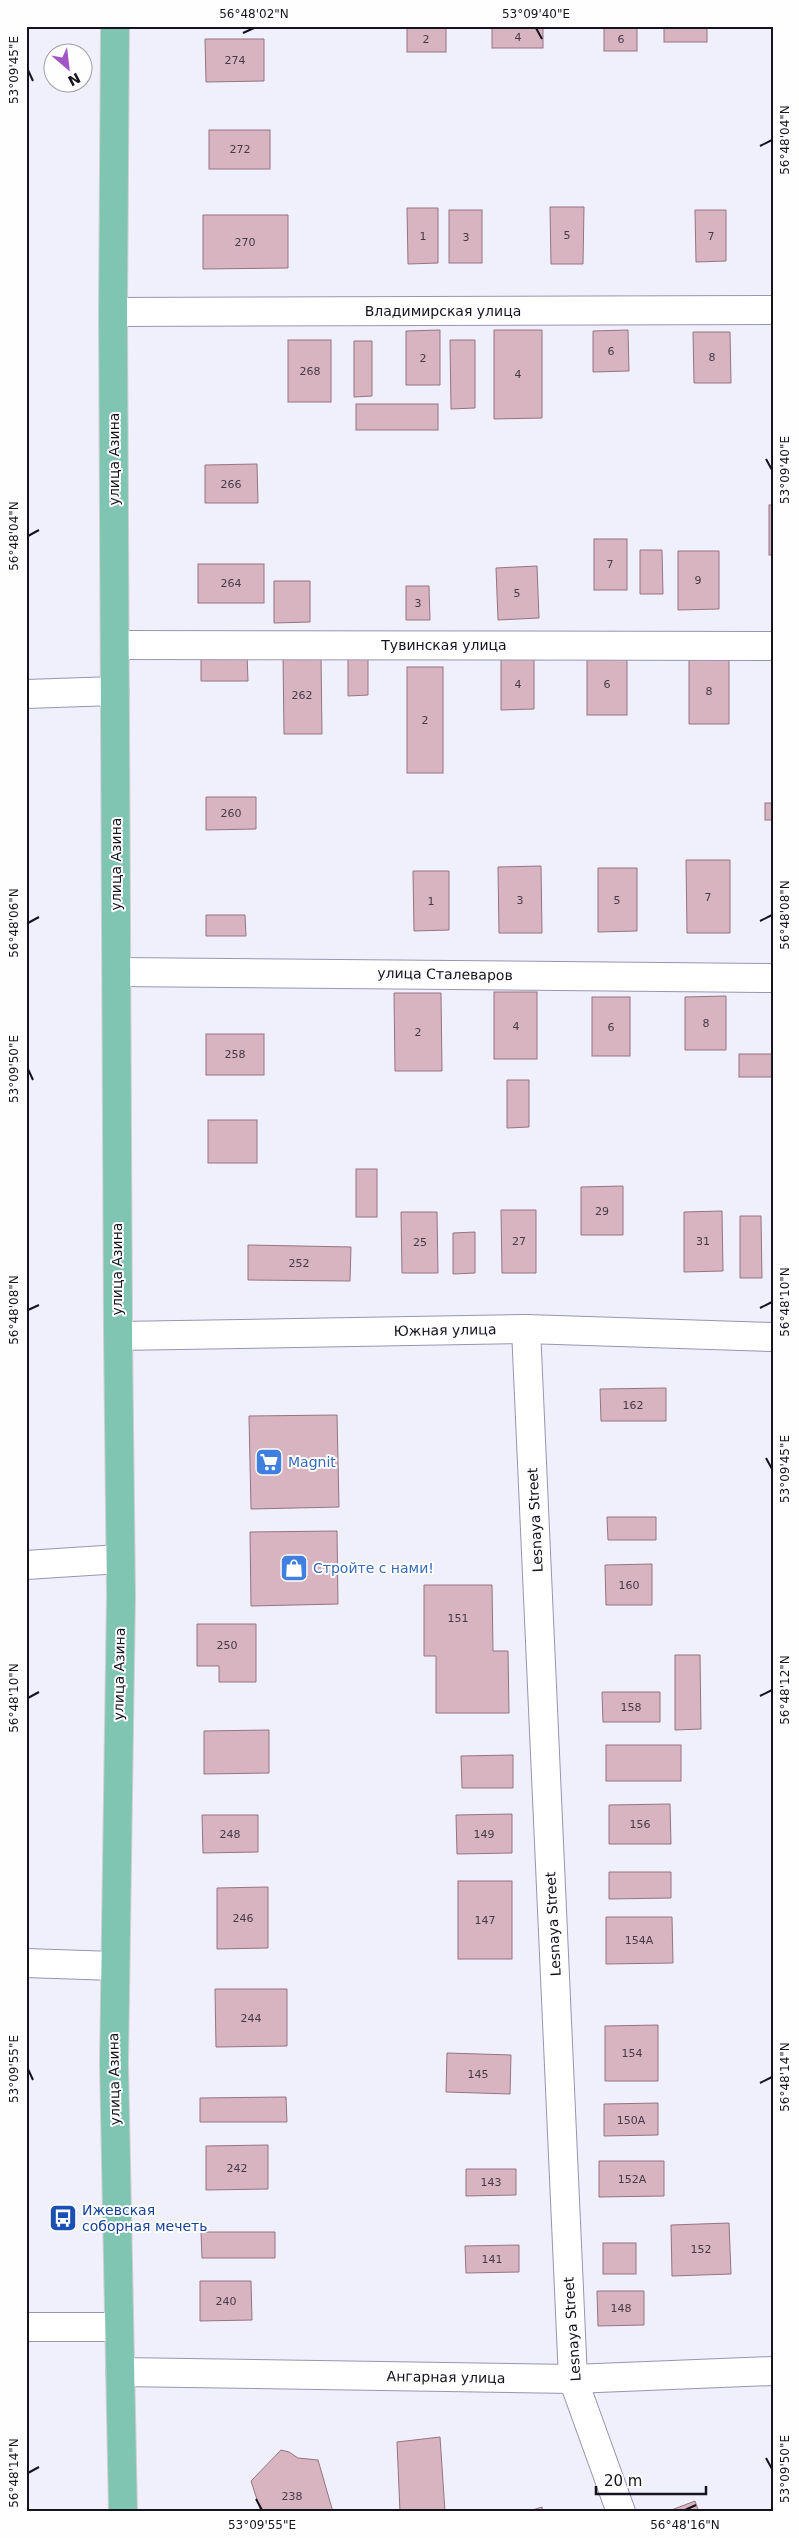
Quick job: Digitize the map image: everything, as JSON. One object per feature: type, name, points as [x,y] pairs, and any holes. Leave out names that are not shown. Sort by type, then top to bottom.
[{"type":"main road","name":"улица Азина","points":[[115,26],[113,312],[120,1559],[114,2063],[123,2512]]},
{"type":"street","name":"Владимирская улица","points":[[113,312],[773,310]]},
{"type":"street","name":"Тувинская улица","points":[[116,645],[773,646]]},
{"type":"street","points":[[26,694],[116,691]]},
{"type":"street","name":"улица Сталеваров","points":[[116,972],[773,978]]},
{"type":"street","name":"Южная улица","points":[[118,1336],[526,1329],[773,1336]]},
{"type":"street","name":"Lesnaya Street","points":[[526,1329],[573,2379],[621,2512]]},
{"type":"street","points":[[26,1565],[120,1559]]},
{"type":"street","points":[[26,1963],[114,1966]]},
{"type":"street","points":[[26,2327],[119,2327]]},
{"type":"street","name":"Ангарная улица","points":[[120,2372],[573,2379],[773,2371]]},
{"type":"building","points":[[407,26],[446,26],[446,52],[407,52]]},
{"type":"building","points":[[492,26],[543,26],[543,48],[492,48]]},
{"type":"building","points":[[604,26],[637,26],[637,51],[604,51]]},
{"type":"building","points":[[664,26],[707,26],[707,42],[664,42]]},
{"type":"building","points":[[205,39],[264,39],[264,81],[206,82]]},
{"type":"building","points":[[209,130],[270,130],[270,169],[209,169]]},
{"type":"building","points":[[550,207],[584,207],[583,264],[551,264]]},
{"type":"building","points":[[407,208],[438,208],[438,263],[408,264]]},
{"type":"building","points":[[449,210],[482,210],[482,263],[449,263]]},
{"type":"building","points":[[695,210],[726,210],[726,261],[696,262]]},
{"type":"building","points":[[203,215],[288,215],[288,268],[203,269]]},
{"type":"building","points":[[26,262],[28,262],[27,320],[26,320]]},
{"type":"building","points":[[440,330],[440,385],[406,385],[406,331]]},
{"type":"building","points":[[494,330],[542,330],[542,418],[494,419]]},
{"type":"building","points":[[628,330],[629,371],[593,372],[593,331]]},
{"type":"building","points":[[693,332],[730,332],[731,383],[694,383]]},
{"type":"building","points":[[288,340],[331,340],[331,402],[288,402]]},
{"type":"building","points":[[450,340],[475,340],[475,408],[451,409]]},
{"type":"building","points":[[354,341],[372,341],[372,396],[354,397]]},
{"type":"building","points":[[356,404],[438,404],[438,430],[356,430]]},
{"type":"building","points":[[257,464],[258,503],[205,503],[205,465]]},
{"type":"building","points":[[769,505],[773,505],[773,555],[769,555]]},
{"type":"building","points":[[594,539],[627,539],[627,590],[594,590]]},
{"type":"building","points":[[640,550],[662,550],[663,594],[640,594]]},
{"type":"building","points":[[678,551],[719,551],[719,609],[678,610]]},
{"type":"building","points":[[198,564],[264,564],[264,603],[198,603]]},
{"type":"building","points":[[537,566],[539,618],[498,620],[496,568]]},
{"type":"building","points":[[274,581],[310,581],[310,622],[274,623]]},
{"type":"building","points":[[406,586],[429,586],[430,620],[406,620]]},
{"type":"building","points":[[587,653],[627,653],[627,715],[587,715]]},
{"type":"building","points":[[247,654],[248,681],[201,681],[201,655]]},
{"type":"building","points":[[283,656],[321,656],[322,734],[284,734]]},
{"type":"building","points":[[348,658],[368,658],[368,695],[348,696]]},
{"type":"building","points":[[729,658],[729,724],[689,724],[689,659]]},
{"type":"building","points":[[501,659],[534,659],[534,709],[501,710]]},
{"type":"building","points":[[407,667],[443,667],[443,773],[407,773]]},
{"type":"building","points":[[206,797],[256,797],[256,829],[206,830]]},
{"type":"building","points":[[765,803],[773,803],[773,820],[765,820]]},
{"type":"building","points":[[686,860],[730,860],[730,933],[687,933]]},
{"type":"building","points":[[541,866],[542,933],[499,933],[498,867]]},
{"type":"building","points":[[598,868],[637,868],[637,931],[598,932]]},
{"type":"building","points":[[413,871],[449,871],[449,930],[414,931]]},
{"type":"building","points":[[206,915],[245,915],[246,936],[206,936]]},
{"type":"building","points":[[494,992],[537,992],[537,1059],[494,1059]]},
{"type":"building","points":[[394,993],[441,993],[442,1071],[395,1071]]},
{"type":"building","points":[[726,996],[726,1050],[685,1050],[685,997]]},
{"type":"building","points":[[592,997],[630,997],[630,1056],[592,1056]]},
{"type":"building","points":[[206,1034],[264,1034],[264,1075],[206,1075]]},
{"type":"building","points":[[739,1054],[773,1054],[773,1077],[739,1077]]},
{"type":"building","points":[[507,1080],[529,1080],[529,1127],[507,1128]]},
{"type":"building","points":[[208,1120],[257,1120],[257,1163],[208,1163]]},
{"type":"building","points":[[356,1169],[377,1169],[377,1217],[356,1217]]},
{"type":"building","points":[[623,1186],[623,1235],[581,1235],[581,1187]]},
{"type":"building","points":[[501,1210],[536,1210],[536,1273],[502,1273]]},
{"type":"building","points":[[722,1211],[723,1271],[684,1272],[684,1212]]},
{"type":"building","points":[[401,1212],[437,1212],[438,1273],[402,1273]]},
{"type":"building","points":[[740,1216],[761,1216],[762,1278],[740,1278]]},
{"type":"building","points":[[475,1232],[475,1273],[453,1274],[453,1233]]},
{"type":"building","points":[[248,1245],[351,1247],[350,1281],[248,1280]]},
{"type":"building","points":[[666,1388],[666,1421],[601,1421],[600,1389]]},
{"type":"building","points":[[337,1415],[339,1507],[251,1509],[249,1416]]},
{"type":"building","points":[[607,1517],[656,1517],[656,1540],[608,1540]]},
{"type":"building","points":[[337,1531],[338,1604],[251,1606],[250,1532]]},
{"type":"building","points":[[652,1564],[652,1605],[606,1605],[605,1565]]},
{"type":"building","points":[[424,1585],[492,1585],[493,1651],[508,1651],[509,1713],[436,1713],[436,1656],[424,1656]]},
{"type":"building","points":[[197,1624],[256,1624],[256,1682],[219,1682],[219,1666],[197,1666]]},
{"type":"building","points":[[675,1655],[700,1655],[701,1729],[675,1730]]},
{"type":"building","points":[[602,1692],[660,1692],[660,1722],[603,1722]]},
{"type":"building","points":[[269,1730],[269,1773],[204,1774],[204,1731]]},
{"type":"building","points":[[606,1745],[681,1745],[681,1781],[606,1781]]},
{"type":"building","points":[[513,1755],[513,1788],[462,1788],[461,1756]]},
{"type":"building","points":[[670,1804],[671,1844],[609,1844],[609,1805]]},
{"type":"building","points":[[512,1814],[512,1853],[457,1854],[456,1815]]},
{"type":"building","points":[[202,1815],[258,1815],[258,1852],[203,1853]]},
{"type":"building","points":[[609,1872],[671,1872],[671,1898],[609,1899]]},
{"type":"building","points":[[458,1881],[512,1881],[512,1959],[458,1959]]},
{"type":"building","points":[[268,1887],[268,1948],[217,1949],[217,1888]]},
{"type":"building","points":[[606,1917],[672,1917],[673,1963],[606,1964]]},
{"type":"building","points":[[215,1989],[287,1989],[287,2046],[216,2047]]},
{"type":"building","points":[[658,2025],[658,2081],[605,2081],[605,2026]]},
{"type":"building","points":[[447,2053],[511,2055],[510,2094],[446,2092]]},
{"type":"building","points":[[286,2097],[287,2122],[200,2122],[200,2098]]},
{"type":"building","points":[[658,2103],[658,2135],[604,2136],[604,2104]]},
{"type":"building","points":[[268,2145],[268,2189],[206,2190],[206,2146]]},
{"type":"building","points":[[599,2161],[664,2161],[664,2196],[599,2197]]},
{"type":"building","points":[[466,2169],[516,2169],[516,2195],[466,2196]]},
{"type":"building","points":[[729,2223],[731,2274],[672,2276],[671,2225]]},
{"type":"building","points":[[201,2232],[275,2232],[275,2258],[202,2258]]},
{"type":"building","points":[[603,2243],[636,2243],[636,2274],[603,2274]]},
{"type":"building","points":[[519,2245],[519,2272],[466,2273],[465,2246]]},
{"type":"building","points":[[200,2281],[251,2281],[252,2320],[200,2321]]},
{"type":"building","points":[[597,2291],[644,2291],[644,2325],[598,2326]]},
{"type":"building","points":[[440,2437],[445,2512],[400,2512],[397,2442]]},
{"type":"building","points":[[281,2450],[289,2452],[298,2458],[318,2460],[333,2512],[261,2512],[251,2481]]},
{"type":"building","points":[[695,2501],[699,2512],[666,2512]]},
{"type":"building","points":[[542,2507],[543,2512],[526,2512]]},
{"type":"place","name":"Magnit","points":[[269,1462]]},
{"type":"place","name":"Стройте с нами!","points":[[294,1568]]},
{"type":"place","name":"Ижевская соборная мечеть","points":[[63,2218]]}]
